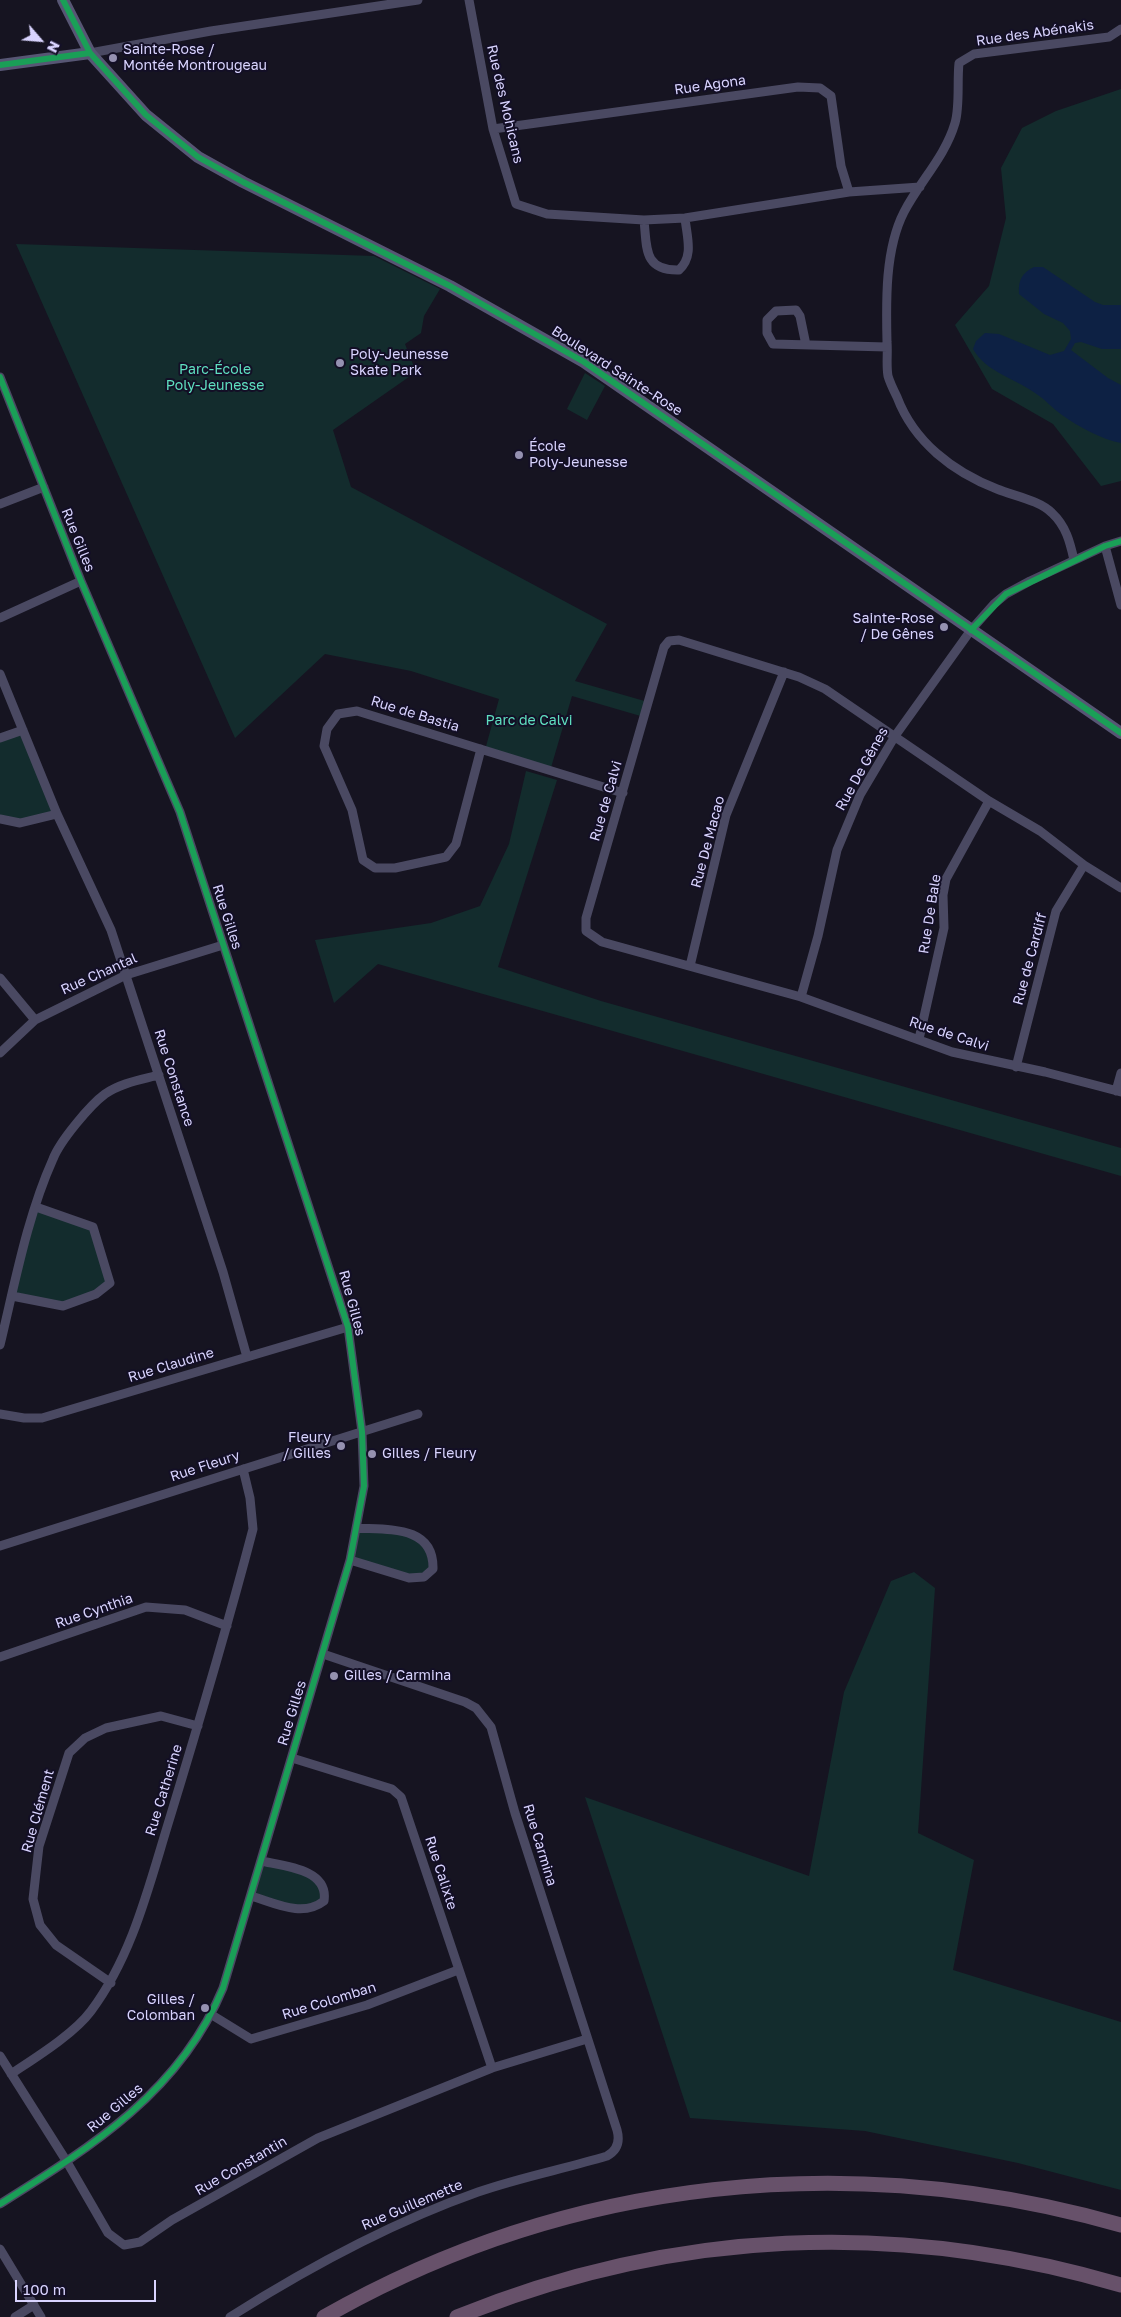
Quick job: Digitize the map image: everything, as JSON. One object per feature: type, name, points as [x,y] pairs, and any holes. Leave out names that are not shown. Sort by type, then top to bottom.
[{"type":"highway","points":[[324,2317],[418,2269],[506,2235],[615,2204],[710,2189],[810,2182],[920,2186],[1022,2201],[1121,2225]]},
{"type":"highway","points":[[457,2317],[540,2286],[619,2264],[712,2248],[795,2241],[876,2242],[966,2251],[1037,2263],[1121,2285]]},
{"type":"street","name":"Boulevard Sainte-Rose","points":[[63,0],[90,53],[146,115],[198,157],[243,182],[450,286],[584,362],[1121,733]]},
{"type":"street","points":[[0,65],[90,53],[211,31],[418,0]]},
{"type":"street","name":"Rue des Mohicans","points":[[469,0],[493,128],[516,204],[547,214],[644,220],[685,218],[849,192],[920,187]]},
{"type":"street","name":"Rue des Abénakis","points":[[1074,560],[1069,537],[1061,522],[1051,511],[964,474],[938,455],[918,436],[902,410],[888,377],[886,294],[894,243],[904,212],[939,159],[955,122],[959,63],[974,54],[1109,37],[1121,29]]},
{"type":"street","name":"Rue Agona","points":[[493,128],[798,87],[820,88],[832,96],[842,166],[849,192]]},
{"type":"street","points":[[644,220],[648,257],[657,266],[669,271],[679,270],[687,263],[689,253],[685,218]]},
{"type":"street","points":[[806,345],[800,316],[796,310],[776,311],[767,320],[766,333],[773,344],[806,345],[888,347]]},
{"type":"street","name":"Rue Gilles","points":[[0,377],[81,581],[180,812],[348,1327],[362,1432],[364,1486],[350,1560],[323,1654],[223,1988],[212,2015],[164,2082],[136,2110],[67,2162],[0,2204]]},
{"type":"street","points":[[0,504],[44,487]]},
{"type":"street","name":"Rue De Gênes","points":[[801,997],[818,936],[837,850],[860,795],[895,736],[971,630],[1006,594],[1074,560],[1121,541]]},
{"type":"street","points":[[1105,546],[1121,605]]},
{"type":"street","points":[[0,618],[81,581]]},
{"type":"street","name":"Rue de Calvi","points":[[1118,1092],[1045,1072],[952,1052],[801,997],[602,942],[586,931],[586,918],[664,647],[670,642],[679,640],[784,672],[825,689],[989,801],[1040,831],[1084,864],[1121,888]]},
{"type":"street","name":"Rue De Macao","points":[[690,966],[726,815],[784,672]]},
{"type":"street","name":"Rue Constance","points":[[0,674],[57,814],[111,930],[222,1272],[247,1357]]},
{"type":"street","name":"Rue de Bastia","points":[[481,749],[456,844],[446,857],[395,868],[375,868],[363,860],[352,810],[324,746],[327,729],[338,714],[357,711],[481,749],[623,793]]},
{"type":"street","points":[[0,738],[23,730]]},
{"type":"street","name":"Rue De Bale","points":[[919,1039],[944,928],[943,895],[946,879],[989,801]]},
{"type":"street","points":[[0,820],[20,823],[57,814]]},
{"type":"street","name":"Rue de Cardiff","points":[[1016,1067],[1056,911],[1084,864]]},
{"type":"street","name":"Rue Chantal","points":[[0,1053],[35,1020],[126,975],[223,945]]},
{"type":"street","points":[[0,978],[35,1020]]},
{"type":"street","points":[[1118,1092],[1121,1073]]},
{"type":"street","points":[[0,1345],[23,1248],[53,1157],[88,1109],[106,1094],[130,1082],[159,1075]]},
{"type":"street","points":[[12,1296],[63,1306],[96,1294],[110,1283],[93,1227],[36,1207]]},
{"type":"street","name":"Rue Claudine","points":[[0,1414],[24,1418],[42,1418],[348,1327]]},
{"type":"street","name":"Rue Fleury","points":[[0,1546],[418,1414]]},
{"type":"street","name":"Rue Catherine","points":[[11,2074],[51,2048],[90,2014],[111,1983],[132,1940],[198,1726],[253,1529],[250,1498],[244,1468]]},
{"type":"street","points":[[350,1560],[409,1578],[424,1577],[433,1569],[434,1556],[424,1540],[405,1532],[356,1528]]},
{"type":"street","name":"Rue Cynthia","points":[[0,1657],[146,1607],[185,1610],[227,1626]]},
{"type":"street","name":"Rue Carmina","points":[[323,1654],[465,1702],[476,1708],[490,1727],[515,1813],[617,2130],[619,2139],[616,2148]]},
{"type":"street","name":"Rue Clément","points":[[111,1983],[56,1945],[40,1925],[33,1899],[39,1846],[69,1753],[85,1738],[106,1728],[161,1716],[198,1726]]},
{"type":"street","name":"Rue Calixte","points":[[292,1758],[392,1789],[401,1798],[492,2068]]},
{"type":"street","points":[[251,1896],[302,1910],[315,1908],[324,1901],[325,1892],[321,1882],[303,1871],[261,1861]]},
{"type":"street","name":"Rue Colomban","points":[[212,2015],[251,2039],[366,2005],[458,1970]]},
{"type":"street","name":"Rue Constantin","points":[[0,2056],[67,2162],[108,2233],[124,2244],[140,2242],[172,2220],[318,2138],[492,2068],[587,2039]]},
{"type":"street","name":"Rue Guillemette","points":[[230,2317],[313,2267],[394,2226],[478,2192],[607,2156],[616,2148]]},
{"type":"street","points":[[0,2250],[41,2317]]},
{"type":"street","points":[[15,2317],[34,2305]]},
{"type":"green space","points":[[1121,89],[1121,481],[1101,486],[1053,424],[992,389],[955,325],[989,286],[1006,218],[1001,168],[1022,128],[1056,111]]},
{"type":"green space","name":"Parc-École Poly-Jeunesse","points":[[16,244],[374,256],[440,289],[424,316],[421,333],[405,344],[416,372],[333,430],[351,487],[607,624],[575,681],[648,702],[644,717],[572,696],[550,771],[485,750],[499,699],[411,671],[325,654],[235,738]]},
{"type":"green space","points":[[585,373],[605,386],[587,420],[567,409]]},
{"type":"green space","points":[[23,730],[57,814],[20,823],[0,819],[0,738]]},
{"type":"green space","points":[[526,771],[557,780],[498,967],[601,1001],[1121,1148],[1121,1176],[378,964],[334,1003],[315,940],[431,923],[480,906],[509,844]]},
{"type":"green space","points":[[36,1207],[93,1227],[110,1283],[63,1306],[12,1296]]},
{"type":"green space","points":[[356,1528],[405,1532],[425,1540],[433,1569],[409,1578],[350,1560]]},
{"type":"green space","points":[[914,1572],[935,1588],[918,1833],[974,1860],[953,1970],[1121,2022],[1121,2190],[1018,2163],[865,2131],[690,2118],[585,1797],[809,1876],[844,1692],[891,1581]]},
{"type":"green space","points":[[261,1861],[303,1871],[321,1882],[324,1901],[302,1910],[251,1896]]},
{"type":"water","points":[[1034,267],[1043,267],[1095,302],[1103,305],[1121,305],[1121,349],[1102,349],[1081,342],[1075,343],[1071,350],[1108,378],[1121,385],[1121,443],[1098,436],[1083,428],[1058,412],[1039,395],[993,369],[973,349],[976,341],[985,333],[999,334],[1050,355],[1064,351],[1071,339],[1070,331],[1063,323],[1044,314],[1019,294],[1019,285],[1022,278],[1026,272]]},
{"type":"cycle path","points":[[63,0],[90,53],[146,115],[198,157],[243,182],[450,286],[584,362],[1121,733]]},
{"type":"cycle path","points":[[0,65],[90,53]]},
{"type":"cycle path","points":[[0,377],[81,581],[180,812],[348,1327],[362,1432],[364,1486],[350,1560],[223,1988],[205,2025],[183,2058],[158,2087],[130,2114],[67,2161],[0,2204]]},
{"type":"cycle path","points":[[971,630],[1006,594],[1105,546],[1121,541]]},
{"type":"place","name":"Sainte-Rose / Montée Montrougeau","points":[[113,58]]},
{"type":"place","name":"Poly-Jeunesse Skate Park","points":[[340,363]]},
{"type":"place","name":"École Poly-Jeunesse","points":[[519,455]]},
{"type":"place","name":"Sainte-Rose / De Gênes","points":[[944,627]]},
{"type":"place","name":"Fleury / Gilles","points":[[341,1446]]},
{"type":"place","name":"Gilles / Fleury","points":[[372,1454]]},
{"type":"place","name":"Gilles / Carmina","points":[[334,1676]]},
{"type":"place","name":"Gilles / Colomban","points":[[205,2008]]},
{"type":"park label","name":"Parc de Calvi","points":[[529,721]]}]
